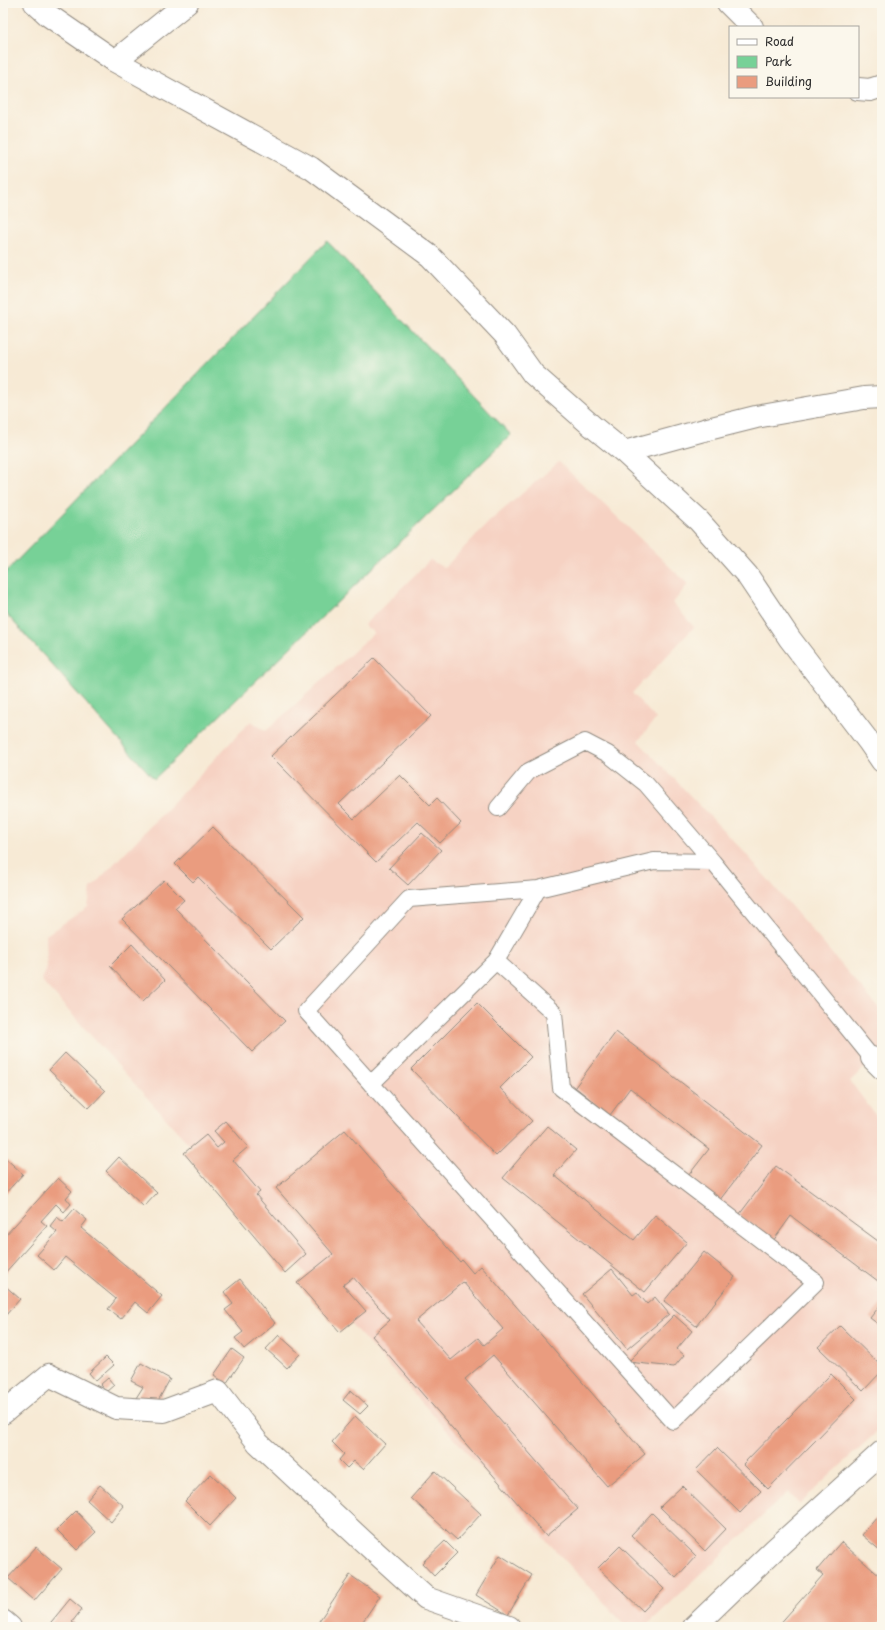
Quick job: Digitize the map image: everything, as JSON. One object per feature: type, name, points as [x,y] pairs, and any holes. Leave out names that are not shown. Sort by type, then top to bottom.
[{"type":"street","points":[[35,3],[48,16],[116,61],[311,168],[430,256],[505,335],[533,374],[624,452],[699,521],[747,575],[790,640],[882,761]]},
{"type":"street","points":[[116,61],[187,3]]},
{"type":"street","points":[[728,3],[751,26]]},
{"type":"street","points":[[859,89],[870,90],[882,86]]},
{"type":"street","points":[[624,452],[756,417],[864,398],[882,397]]},
{"type":"street","points":[[3,1413],[49,1375],[116,1408],[164,1411],[218,1391],[258,1443],[426,1598],[509,1627]]},
{"type":"street","points":[[694,1627],[774,1550],[882,1452]]},
{"type":"street","points":[[3,1621],[10,1627]]},
{"type":"lane","points":[[498,808],[529,771],[585,742],[608,754],[646,784],[713,862],[877,1063]]},
{"type":"lane","points":[[496,961],[554,1013],[561,1088],[816,1282],[673,1421],[306,1011],[409,899],[538,889],[654,861],[713,862]]},
{"type":"lane","points":[[371,1084],[496,961],[538,889]]},
{"type":"shaded area","points":[[559,462],[688,584],[673,603],[694,627],[632,693],[656,719],[638,741],[746,854],[882,1012],[882,1052],[850,1081],[882,1124],[882,1427],[799,1504],[788,1492],[645,1627],[627,1627],[544,1538],[41,980],[47,968],[46,935],[88,907],[91,888],[251,721],[266,731],[374,633],[364,625],[430,560],[444,568],[490,521]]},
{"type":"green space","points":[[327,241],[511,435],[154,779],[3,610],[3,575]]},
{"type":"building","points":[[374,658],[431,716],[339,804],[354,819],[400,775],[430,805],[437,798],[461,823],[440,843],[418,822],[376,862],[271,756]]},
{"type":"building","points":[[213,827],[304,917],[271,949],[198,877],[193,882],[175,864]]},
{"type":"building","points":[[422,833],[441,850],[408,885],[389,868]]},
{"type":"building","points":[[164,880],[184,900],[175,908],[285,1021],[252,1052],[122,919]]},
{"type":"building","points":[[132,944],[165,980],[143,1001],[110,966]]},
{"type":"building","points":[[477,1003],[531,1057],[500,1088],[532,1121],[496,1156],[411,1069]]},
{"type":"building","points":[[616,1032],[762,1145],[719,1201],[688,1176],[709,1149],[630,1088],[610,1115],[575,1087]]},
{"type":"building","points":[[65,1053],[105,1091],[89,1108],[49,1070]]},
{"type":"building","points":[[226,1121],[248,1147],[233,1160],[260,1192],[256,1195],[306,1254],[285,1273],[184,1153],[206,1135],[217,1148],[224,1142],[214,1131]]},
{"type":"building","points":[[547,1126],[576,1150],[554,1175],[634,1240],[655,1215],[687,1242],[645,1292],[503,1178]]},
{"type":"building","points":[[345,1130],[460,1262],[462,1260],[473,1273],[481,1266],[645,1454],[607,1486],[493,1355],[465,1379],[578,1509],[546,1536],[372,1336],[390,1320],[353,1277],[343,1285],[366,1311],[340,1332],[297,1283],[333,1254],[276,1188]],"holes":[[[463,1282],[503,1329],[484,1345],[478,1338],[451,1360],[416,1321]]]},
{"type":"building","points":[[3,1156],[23,1174],[3,1196]]},
{"type":"building","points":[[119,1157],[157,1193],[144,1207],[106,1171]]},
{"type":"building","points":[[776,1166],[882,1244],[882,1284],[791,1216],[773,1241],[739,1215]]},
{"type":"building","points":[[58,1178],[72,1191],[66,1198],[71,1204],[64,1212],[56,1204],[41,1221],[47,1226],[3,1275],[3,1238]]},
{"type":"building","points":[[74,1209],[87,1220],[81,1228],[162,1296],[148,1313],[135,1302],[121,1319],[108,1309],[116,1299],[65,1257],[54,1270],[37,1255],[57,1232],[50,1226],[57,1217],[63,1222]]},
{"type":"building","points":[[704,1252],[735,1277],[696,1326],[664,1301]]},
{"type":"building","points":[[612,1269],[633,1295],[637,1292],[647,1304],[655,1297],[669,1314],[627,1349],[582,1294]]},
{"type":"building","points":[[240,1279],[275,1323],[244,1349],[235,1338],[243,1332],[225,1310],[233,1304],[224,1292]]},
{"type":"building","points":[[3,1284],[20,1299],[5,1316],[3,1314]]},
{"type":"building","points":[[882,1303],[882,1327],[870,1318]]},
{"type":"building","points":[[674,1315],[692,1331],[677,1349],[684,1355],[674,1367],[628,1362]]},
{"type":"building","points":[[840,1326],[882,1367],[882,1371],[863,1391],[818,1347]]},
{"type":"building","points":[[279,1335],[300,1354],[287,1368],[266,1349]]},
{"type":"building","points":[[232,1349],[244,1358],[226,1384],[214,1375]]},
{"type":"building","points":[[106,1357],[114,1365],[96,1381],[89,1373]]},
{"type":"building","points":[[141,1363],[170,1379],[154,1408],[136,1398],[143,1387],[131,1381]]},
{"type":"building","points":[[831,1374],[856,1399],[768,1489],[743,1464]]},
{"type":"building","points":[[108,1378],[114,1385],[106,1392],[100,1385]]},
{"type":"building","points":[[351,1390],[368,1406],[360,1414],[343,1400]]},
{"type":"building","points":[[355,1416],[385,1444],[363,1469],[354,1461],[347,1468],[339,1460],[344,1454],[332,1442]]},
{"type":"building","points":[[717,1448],[761,1491],[740,1513],[696,1470]]},
{"type":"building","points":[[435,1471],[481,1514],[457,1540],[411,1498]]},
{"type":"building","points":[[211,1474],[236,1498],[210,1526],[185,1501]]},
{"type":"building","points":[[100,1485],[124,1506],[111,1522],[87,1500]]},
{"type":"building","points":[[682,1486],[726,1529],[705,1551],[660,1507]]},
{"type":"building","points":[[76,1511],[96,1532],[77,1550],[57,1530]]},
{"type":"building","points":[[652,1513],[696,1556],[676,1578],[631,1535]]},
{"type":"building","points":[[877,1517],[882,1521],[882,1552],[862,1535]]},
{"type":"building","points":[[445,1541],[457,1553],[434,1576],[422,1563]]},
{"type":"building","points":[[841,1542],[882,1578],[882,1620],[876,1627],[777,1627],[823,1575],[817,1570]]},
{"type":"building","points":[[620,1546],[664,1589],[643,1611],[598,1568]]},
{"type":"building","points":[[36,1547],[62,1569],[34,1601],[8,1578]]},
{"type":"building","points":[[500,1555],[532,1575],[508,1615],[476,1595]]},
{"type":"building","points":[[350,1575],[380,1596],[359,1627],[322,1627],[317,1624]]},
{"type":"building","points":[[70,1599],[82,1609],[72,1622],[79,1627],[47,1627]]}]
